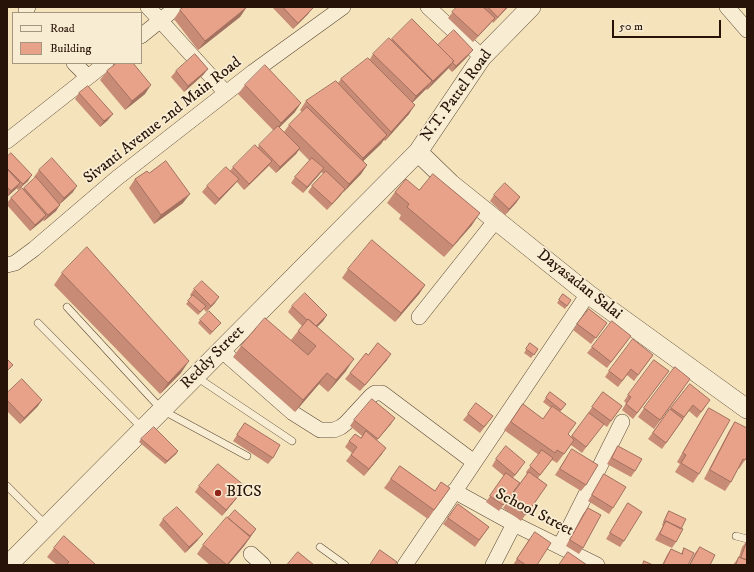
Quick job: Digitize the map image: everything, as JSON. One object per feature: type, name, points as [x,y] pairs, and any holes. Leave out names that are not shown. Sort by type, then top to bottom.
[{"type":"street","points":[[148,7],[226,93]]},
{"type":"street","points":[[142,35],[177,7]]},
{"type":"street","name":"Sivanti Avenue 2nd Main Road","points":[[7,265],[15,263],[34,249],[118,178],[226,93],[343,7]]},
{"type":"street","points":[[428,7],[482,57]]},
{"type":"street","name":"N.T. Pattel Road","points":[[418,152],[482,57],[532,7]]},
{"type":"street","points":[[727,7],[747,30]]},
{"type":"street","points":[[75,64],[88,78]]},
{"type":"street","points":[[7,141],[105,64]]},
{"type":"street","name":"Dayasadan Salai","points":[[418,152],[451,184],[588,294],[747,410]]},
{"type":"street","name":"Reddy Street","points":[[8,565],[418,152]]},
{"type":"street","points":[[419,317],[496,220]]},
{"type":"street","points":[[405,565],[588,294]]},
{"type":"street","points":[[221,350],[293,413],[320,430],[334,430],[341,427],[371,396],[376,392],[382,393],[474,462]]},
{"type":"street","points":[[560,546],[622,422]]},
{"type":"street","name":"School Street","points":[[454,491],[514,524],[597,565]]},
{"type":"street","points":[[493,565],[514,524]]},
{"type":"street","points":[[251,554],[263,565]]},
{"type":"lane","points":[[67,307],[162,410],[247,456]]},
{"type":"lane","points":[[38,323],[143,429]]},
{"type":"lane","points":[[195,376],[292,442]]},
{"type":"lane","points":[[7,486],[47,526]]},
{"type":"lane","points":[[736,536],[747,539]]},
{"type":"lane","points":[[320,547],[345,565]]},
{"type":"building","points":[[184,7],[246,8],[205,41],[180,10]]},
{"type":"building","points":[[283,7],[312,7],[313,8],[298,23]]},
{"type":"building","points":[[457,7],[483,7],[495,18],[478,36],[452,12]]},
{"type":"building","points":[[488,7],[507,7],[498,17]]},
{"type":"building","points":[[412,19],[454,61],[433,81],[392,39]]},
{"type":"building","points":[[454,30],[473,50],[456,66],[452,62],[454,61],[438,45]]},
{"type":"building","points":[[389,38],[432,81],[416,96],[373,54]]},
{"type":"building","points":[[195,54],[208,69],[188,86],[176,71]]},
{"type":"building","points":[[368,58],[415,105],[391,132],[341,79]]},
{"type":"building","points":[[116,64],[134,64],[151,85],[132,101],[107,71]]},
{"type":"building","points":[[265,65],[301,103],[281,123],[245,85]]},
{"type":"building","points":[[336,81],[387,135],[363,158],[306,101]]},
{"type":"building","points":[[88,86],[113,114],[104,121],[79,93]]},
{"type":"building","points":[[307,107],[367,165],[349,184],[289,125]]},
{"type":"building","points":[[278,126],[300,148],[280,167],[259,145]]},
{"type":"building","points":[[255,145],[272,161],[249,184],[233,167]]},
{"type":"building","points":[[11,153],[32,175],[23,184],[7,168],[7,157]]},
{"type":"building","points":[[52,158],[77,186],[64,198],[39,170]]},
{"type":"building","points":[[312,158],[324,168],[307,187],[295,177]]},
{"type":"building","points":[[166,161],[190,194],[161,215],[135,179],[147,171],[149,173]]},
{"type":"building","points":[[226,167],[239,179],[219,199],[207,186]]},
{"type":"building","points":[[7,169],[20,183],[11,191],[7,187]]},
{"type":"building","points":[[326,171],[345,189],[332,204],[312,186]]},
{"type":"building","points":[[433,174],[480,213],[453,246],[407,207],[409,204],[395,192],[406,179],[419,190]]},
{"type":"building","points":[[36,177],[60,205],[48,215],[24,188]]},
{"type":"building","points":[[505,183],[520,197],[509,209],[494,195]]},
{"type":"building","points":[[22,188],[46,215],[35,225],[11,198]]},
{"type":"building","points":[[372,240],[425,285],[401,313],[348,269]]},
{"type":"building","points":[[87,247],[189,361],[168,383],[62,273]]},
{"type":"building","points":[[202,281],[219,297],[211,306],[194,289]]},
{"type":"building","points":[[305,293],[327,315],[316,326],[292,306]]},
{"type":"building","points":[[563,294],[571,300],[567,306],[559,300]]},
{"type":"building","points":[[193,295],[206,306],[200,312],[188,301]]},
{"type":"building","points":[[589,309],[607,323],[596,338],[577,324]]},
{"type":"building","points":[[209,311],[221,323],[212,332],[200,320]]},
{"type":"building","points":[[265,318],[308,355],[316,346],[298,331],[308,319],[354,359],[336,380],[327,373],[303,400],[241,346]]},
{"type":"building","points":[[612,321],[631,336],[611,362],[592,347]]},
{"type":"building","points":[[633,339],[653,355],[638,375],[631,369],[622,381],[609,371]]},
{"type":"building","points":[[378,343],[391,354],[365,385],[350,373],[366,353],[368,355]]},
{"type":"building","points":[[530,343],[538,349],[534,355],[526,349]]},
{"type":"building","points":[[7,359],[13,365],[7,371]]},
{"type":"building","points":[[654,360],[669,371],[637,413],[626,404],[631,397],[628,395]]},
{"type":"building","points":[[675,367],[690,379],[660,420],[644,408]]},
{"type":"building","points":[[22,379],[42,400],[24,418],[7,400],[7,393]]},
{"type":"building","points":[[690,384],[710,400],[701,412],[693,405],[684,417],[671,408]]},
{"type":"building","points":[[550,392],[566,404],[561,410],[546,398]]},
{"type":"building","points":[[603,392],[622,406],[611,421],[592,407]]},
{"type":"building","points":[[372,399],[395,418],[378,439],[354,420]]},
{"type":"building","points":[[476,403],[493,416],[484,427],[468,414]]},
{"type":"building","points":[[523,404],[543,419],[552,406],[576,423],[568,434],[574,440],[564,454],[557,450],[555,453],[511,422]]},
{"type":"building","points":[[709,408],[730,420],[699,474],[681,463],[686,455],[683,453]]},
{"type":"building","points":[[670,409],[683,419],[666,443],[653,433]]},
{"type":"building","points":[[589,413],[604,424],[586,447],[572,436]]},
{"type":"building","points":[[735,422],[747,428],[747,457],[745,460],[743,459],[731,482],[710,470]]},
{"type":"building","points":[[245,423],[280,445],[273,458],[237,435]]},
{"type":"building","points":[[154,427],[178,451],[167,461],[141,439]]},
{"type":"building","points":[[366,431],[386,448],[369,469],[351,455],[357,447],[349,441],[355,434],[361,438]]},
{"type":"building","points":[[506,446],[525,462],[515,475],[496,459]]},
{"type":"building","points":[[618,446],[642,459],[635,471],[612,458]]},
{"type":"building","points":[[572,449],[598,465],[586,485],[560,469]]},
{"type":"building","points":[[542,450],[553,458],[540,475],[530,466]]},
{"type":"building","name":"BICS","points":[[218,464],[246,487],[226,510],[199,486]]},
{"type":"building","points":[[400,466],[435,491],[441,482],[450,488],[434,510],[391,479]]},
{"type":"building","points":[[529,472],[547,485],[526,515],[507,502]]},
{"type":"building","points":[[506,473],[520,483],[503,505],[490,496]]},
{"type":"building","points":[[604,474],[626,487],[613,508],[592,495]]},
{"type":"building","points":[[628,503],[642,512],[624,541],[610,533]]},
{"type":"building","points":[[458,504],[489,527],[479,540],[448,518]]},
{"type":"building","points":[[177,507],[203,534],[189,547],[163,519]]},
{"type":"building","points":[[588,508],[601,515],[583,548],[570,540]]},
{"type":"building","points":[[235,510],[256,529],[250,536],[228,518]]},
{"type":"building","points":[[669,511],[686,519],[681,529],[666,521],[665,523],[664,522]]},
{"type":"building","points":[[227,517],[250,537],[227,565],[203,545]]},
{"type":"building","points":[[666,521],[683,529],[676,542],[660,534]]},
{"type":"building","points":[[535,532],[551,543],[537,565],[526,565],[517,559]]},
{"type":"building","points":[[64,536],[96,565],[66,565],[69,562],[54,548]]},
{"type":"building","points":[[747,541],[747,560],[741,558]]},
{"type":"building","points":[[700,547],[715,555],[710,565],[690,565]]},
{"type":"building","points":[[684,548],[694,553],[688,565],[663,565],[671,549],[682,554]]},
{"type":"building","points":[[380,550],[397,562],[395,565],[370,565]]},
{"type":"building","points":[[298,552],[314,565],[287,565]]},
{"type":"building","points":[[568,552],[587,565],[559,565]]},
{"type":"building","points":[[739,557],[747,560],[747,565],[736,565]]},
{"type":"building","points":[[644,561],[653,565],[643,565]]},
{"type":"place","name":"BICS","points":[[218,493]]}]
